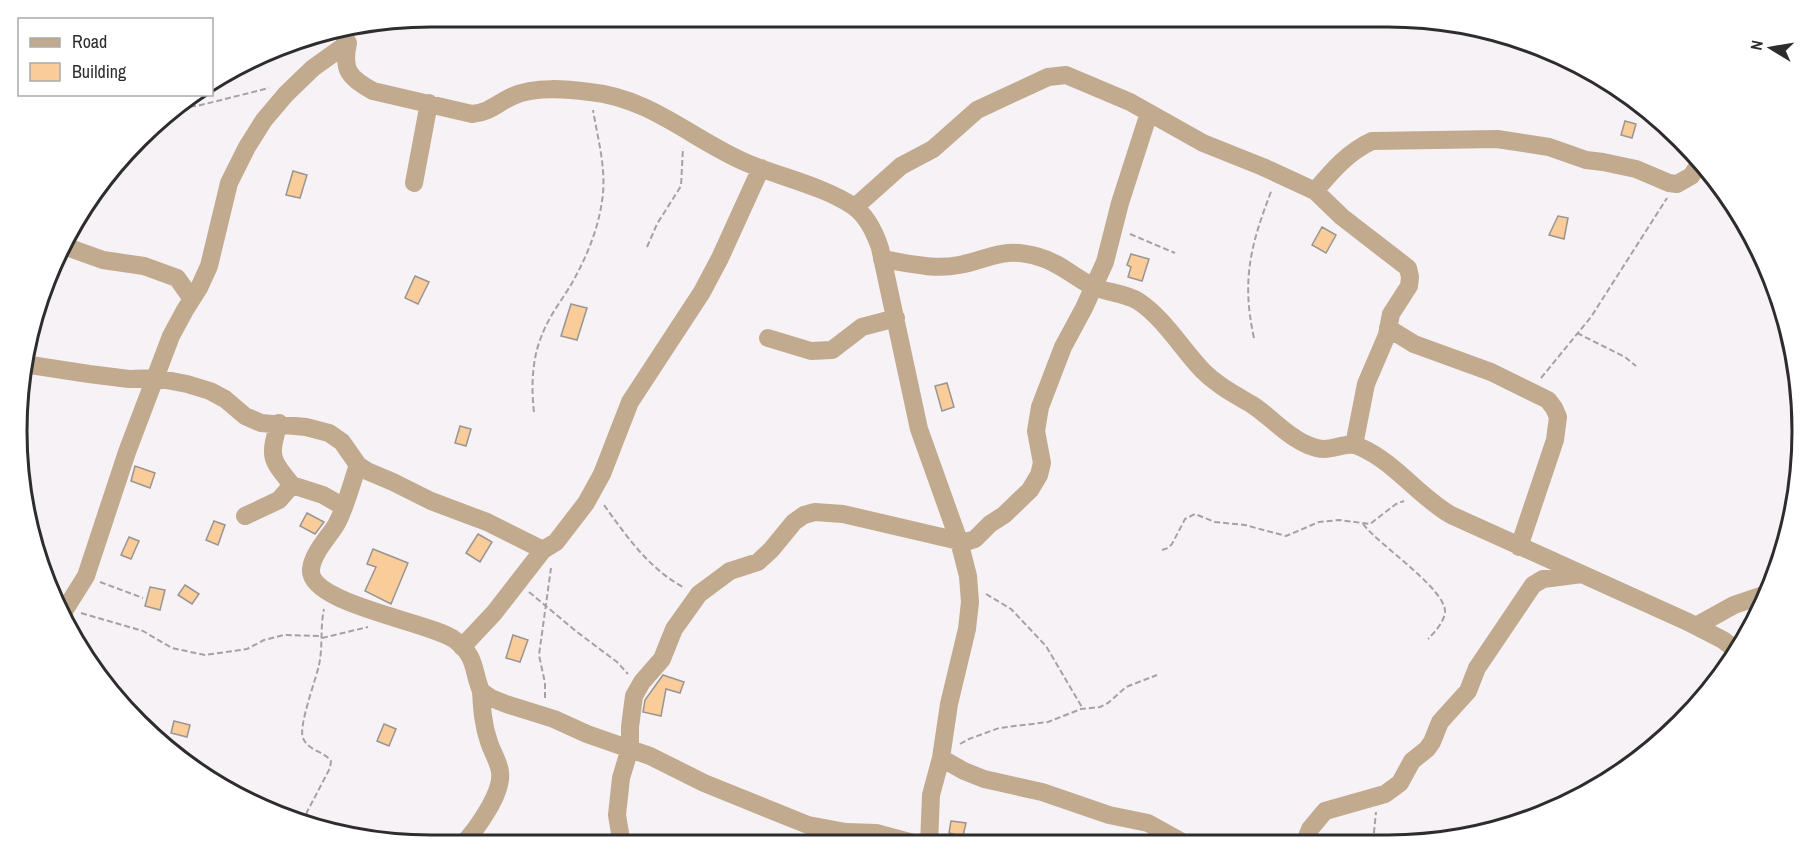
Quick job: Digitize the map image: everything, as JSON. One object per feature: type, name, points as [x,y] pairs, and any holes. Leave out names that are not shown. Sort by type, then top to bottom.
[{"type":"street","points":[[66,604],[86,576],[127,452],[171,336],[199,288],[208,266],[229,183],[264,120],[295,85],[344,37]]},
{"type":"street","points":[[344,37],[349,74],[358,83],[386,95],[472,114],[484,113],[522,92],[551,90],[614,95],[637,102],[726,153],[836,196],[855,207],[876,236],[919,429],[959,541],[968,576],[967,629],[949,704],[945,760],[931,795],[929,835]]},
{"type":"street","points":[[855,207],[901,166],[933,150],[976,110],[1058,75],[1076,78],[1149,113],[1203,143],[1315,191],[1342,217],[1409,271],[1409,286],[1391,314],[1363,396],[1354,445]]},
{"type":"street","points":[[414,183],[429,103]]},
{"type":"street","points":[[619,835],[617,815],[621,778],[630,748],[632,704],[636,690],[662,659],[674,629],[699,594],[730,571],[758,562],[794,522],[804,515],[815,512],[843,514],[959,541],[969,541],[1012,508],[1036,482],[1042,463],[1036,441],[1040,407],[1062,347],[1105,262],[1149,113]]},
{"type":"street","points":[[1315,191],[1336,166],[1359,147],[1372,141],[1389,140],[1409,142],[1445,139],[1497,140],[1549,147],[1586,160],[1636,169],[1677,184],[1691,176],[1696,169]]},
{"type":"street","points":[[462,647],[485,624],[593,490],[630,402],[702,292],[761,168]]},
{"type":"street","points":[[71,249],[103,260],[144,267],[177,278],[192,299]]},
{"type":"street","points":[[882,259],[936,267],[959,265],[1000,252],[1020,252],[1055,264],[1093,287],[1126,295],[1140,302],[1161,322],[1204,372],[1222,388],[1253,405],[1296,440],[1324,449],[1354,445],[1375,455],[1420,494],[1451,515],[1696,626],[1730,646]]},
{"type":"street","points":[[768,338],[811,351],[826,351],[841,344],[862,327],[896,318]]},
{"type":"street","points":[[1388,328],[1414,344],[1491,372],[1551,403],[1558,422],[1547,465],[1519,547]]},
{"type":"street","points":[[32,365],[129,379],[156,378],[210,391],[225,399],[245,416],[261,423],[279,423],[329,433],[342,442],[358,465],[367,471],[412,493],[549,546]]},
{"type":"street","points":[[279,423],[272,457],[279,469],[292,485],[323,495],[344,507]]},
{"type":"street","points":[[358,465],[344,507],[311,567],[311,574],[316,583],[359,607],[441,632],[454,639],[472,659],[481,692],[484,722],[499,768],[500,780],[498,790],[469,835]]},
{"type":"street","points":[[245,516],[279,500],[292,485]]},
{"type":"street","points":[[1308,835],[1325,811],[1385,794],[1400,783],[1412,761],[1432,742],[1440,722],[1468,691],[1477,668],[1533,585],[1543,579],[1584,574]]},
{"type":"street","points":[[1696,626],[1734,605],[1756,598]]},
{"type":"street","points":[[481,692],[491,699],[630,748],[675,767],[704,783],[808,825],[841,835]]},
{"type":"street","points":[[945,760],[984,779],[1042,792],[1109,815],[1148,823],[1170,835]]},
{"type":"street","points":[[866,835],[876,833],[884,835]]},
{"type":"path","points":[[190,107],[269,88],[295,85]]},
{"type":"path","points":[[534,412],[533,377],[541,337],[573,281],[592,239],[602,202],[604,174],[590,92]]},
{"type":"path","points":[[647,247],[657,224],[681,186],[684,128]]},
{"type":"path","points":[[1254,338],[1249,315],[1251,248],[1278,174]]},
{"type":"path","points":[[1528,390],[1548,371],[1577,333],[1624,267],[1636,244],[1677,184]]},
{"type":"path","points":[[1113,229],[1129,233],[1175,253]]},
{"type":"path","points":[[1577,333],[1619,354],[1636,366]]},
{"type":"path","points":[[593,490],[644,557],[666,577],[699,594]]},
{"type":"path","points":[[1161,550],[1172,544],[1185,519],[1195,514],[1220,523],[1245,525],[1286,536],[1319,522],[1340,520],[1370,524],[1396,504],[1420,494]]},
{"type":"path","points":[[1363,524],[1385,548],[1424,579],[1443,604],[1445,612],[1442,620],[1428,639]]},
{"type":"path","points":[[544,716],[545,687],[539,655],[549,546]]},
{"type":"path","points":[[86,576],[142,598]]},
{"type":"path","points":[[518,584],[617,662],[630,676],[636,690]]},
{"type":"path","points":[[969,590],[986,594],[1000,601],[1023,620],[1047,646],[1084,709]]},
{"type":"path","points":[[306,815],[330,768],[331,761],[328,756],[314,750],[303,738],[302,733],[319,665],[323,614],[331,592]]},
{"type":"path","points":[[71,613],[87,613],[97,616],[143,631],[172,648],[204,655],[247,649],[264,640],[284,635],[322,637],[363,629],[393,617]]},
{"type":"path","points":[[945,760],[969,739],[999,728],[1048,722],[1084,709],[1105,705],[1126,687],[1157,675]]},
{"type":"path","points":[[1373,835],[1374,820],[1385,794]]},
{"type":"building","points":[[1625,121],[1636,124],[1632,138],[1621,135]]},
{"type":"building","points":[[293,171],[307,175],[300,198],[286,195]]},
{"type":"building","points":[[1558,216],[1568,218],[1564,239],[1549,235]]},
{"type":"building","points":[[1322,227],[1336,235],[1326,253],[1312,245]]},
{"type":"building","points":[[1131,254],[1149,259],[1142,281],[1128,277],[1131,267],[1127,265]]},
{"type":"building","points":[[415,276],[429,282],[418,304],[405,298]]},
{"type":"building","points":[[571,304],[587,308],[577,340],[561,336]]},
{"type":"building","points":[[947,383],[954,407],[942,411],[935,386]]},
{"type":"building","points":[[460,426],[471,429],[466,446],[455,443]]},
{"type":"building","points":[[135,466],[155,473],[150,488],[131,481]]},
{"type":"building","points":[[307,513],[324,522],[315,534],[300,526]]},
{"type":"building","points":[[214,521],[225,525],[218,545],[206,540]]},
{"type":"building","points":[[478,534],[492,542],[480,562],[466,553]]},
{"type":"building","points":[[129,537],[139,541],[131,559],[121,555]]},
{"type":"building","points":[[373,549],[408,563],[391,604],[365,591],[376,567],[367,564]]},
{"type":"building","points":[[185,585],[199,594],[192,604],[178,595]]},
{"type":"building","points":[[150,587],[165,590],[160,610],[145,606]]},
{"type":"building","points":[[513,635],[528,640],[520,662],[506,658]]},
{"type":"building","points":[[663,675],[684,682],[680,693],[666,689],[661,716],[643,712],[645,700]]},
{"type":"building","points":[[174,721],[190,725],[187,737],[171,733]]},
{"type":"building","points":[[384,724],[396,729],[389,746],[377,741]]},
{"type":"building","points":[[951,821],[966,823],[963,835],[949,833]]}]
